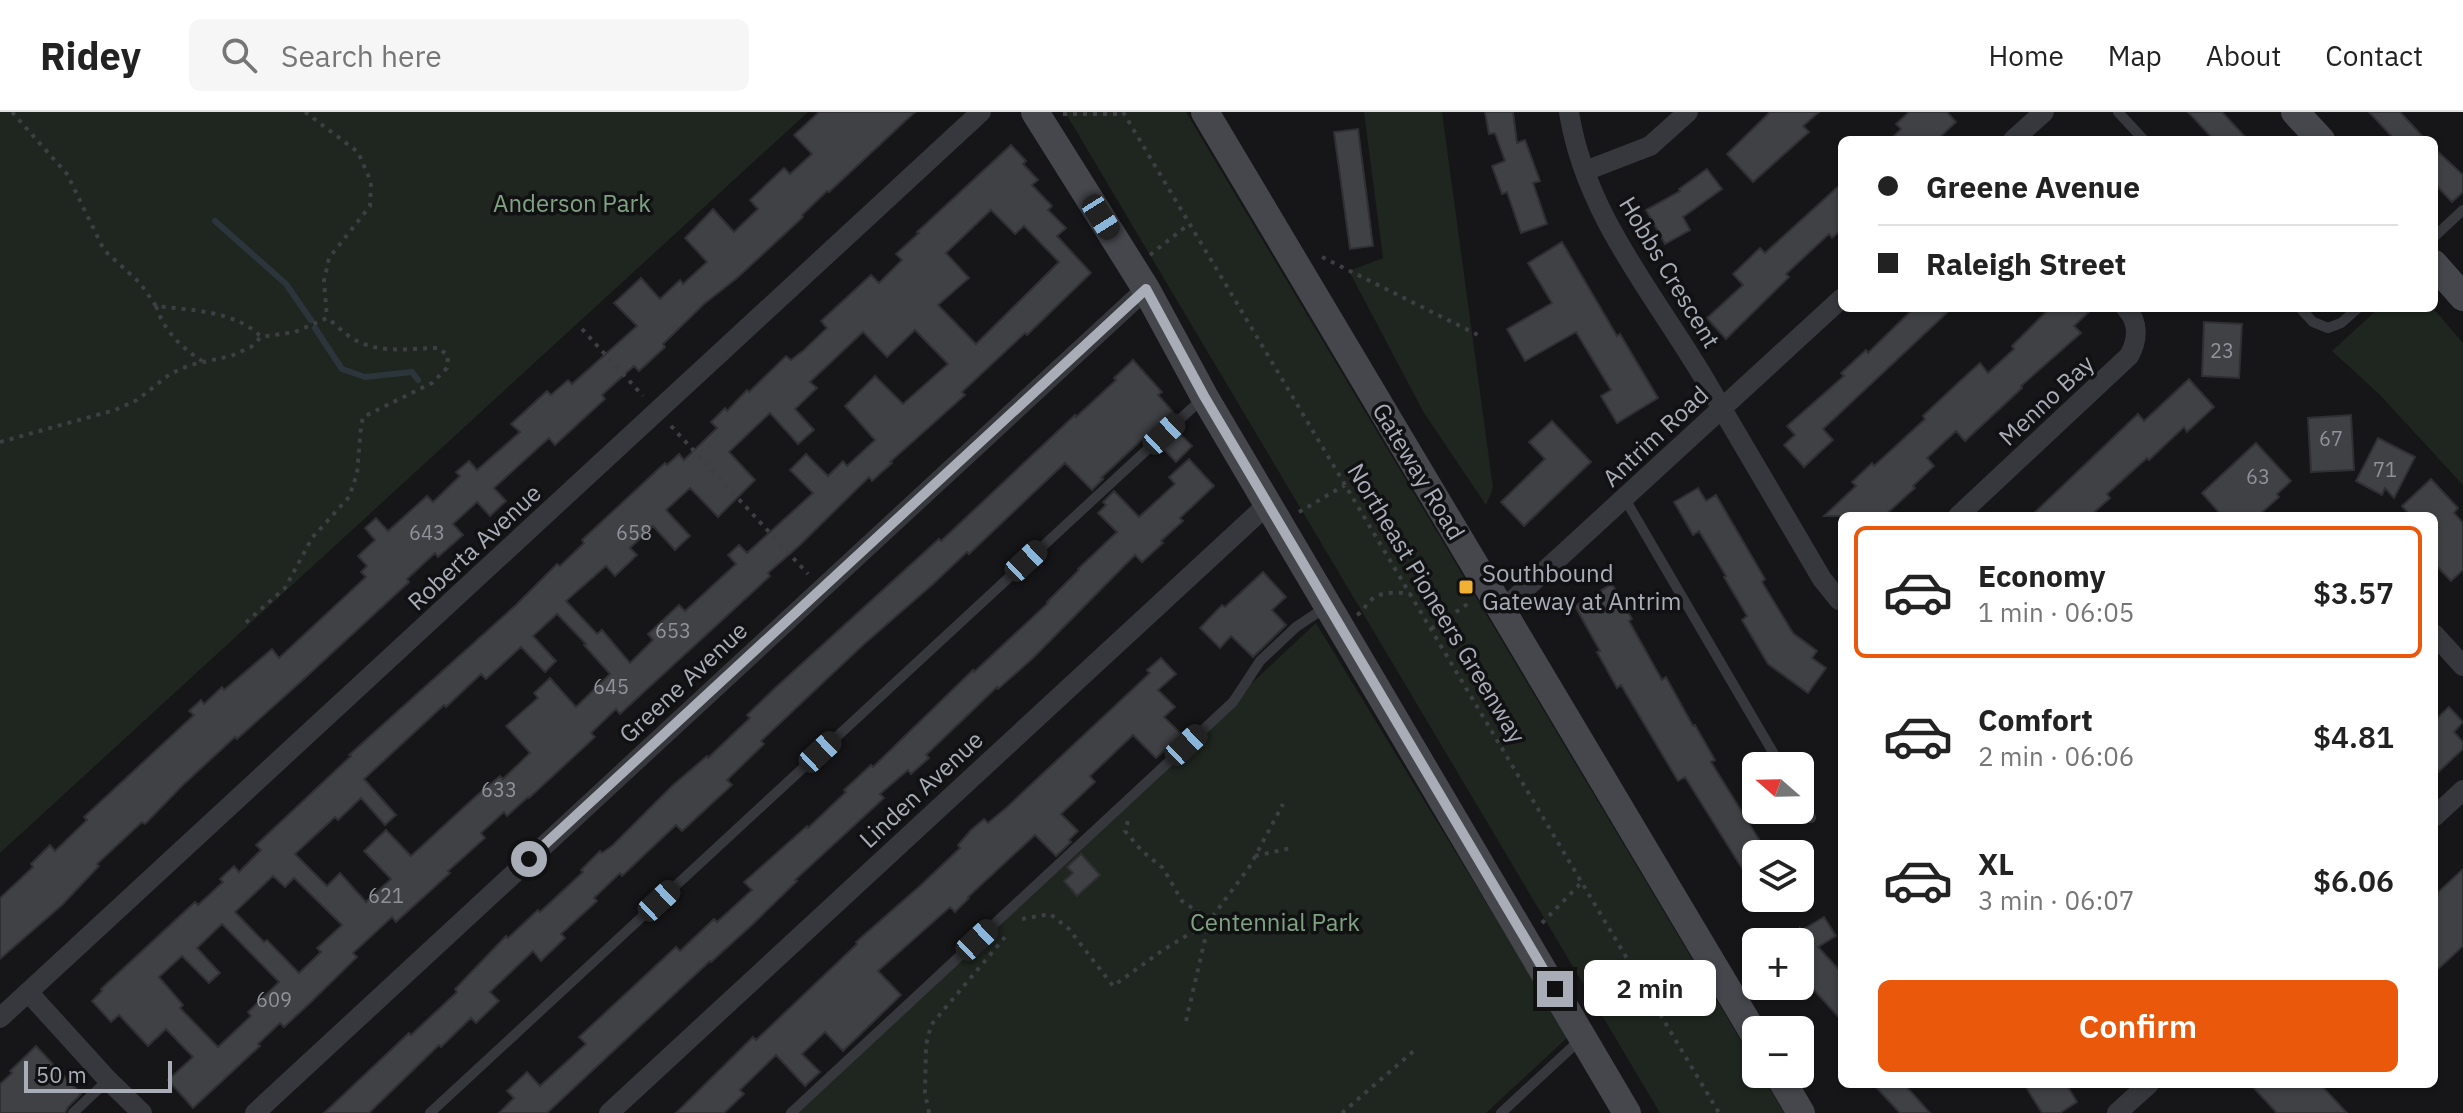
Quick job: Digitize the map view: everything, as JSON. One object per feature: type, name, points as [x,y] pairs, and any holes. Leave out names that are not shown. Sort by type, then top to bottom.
[{"type":"street","name":"Roberta Avenue","points":[[0,1018],[981,112]]},
{"type":"street","name":"Gateway Road","points":[[1205,112],[1744,1016]]},
{"type":"street","name":"Hobbs Crescent","points":[[1569,112],[1574,141],[1603,218],[1721,410]]},
{"type":"street","points":[[1585,171],[1650,146],[1688,112]]},
{"type":"street","points":[[2017,136],[2044,112]]},
{"type":"street","points":[[2295,112],[2317,136]]},
{"type":"street","points":[[1036,113],[1139,279],[1204,396],[1279,511],[1334,616],[1627,1113]]},
{"type":"street","points":[[2438,269],[2463,297]]},
{"type":"street","name":"Greene Avenue","points":[[255,1113],[1139,279]]},
{"type":"street","name":"Antrim Road","points":[[1496,600],[1625,499],[1838,302]]},
{"type":"street","name":"Menno Bay","points":[[1962,512],[2124,363],[2136,339],[2135,321],[2129,312]]},
{"type":"street","points":[[1721,410],[1822,579],[1838,599]]},
{"type":"street","name":"Linden Avenue","points":[[609,1113],[1279,511]]},
{"type":"street","points":[[2438,638],[2463,666]]},
{"type":"street","points":[[2438,813],[2463,790]]},
{"type":"street","points":[[28,992],[142,1113]]},
{"type":"street","points":[[1786,1088],[1801,1113]]},
{"type":"street","points":[[2117,1113],[2139,1088]]},
{"type":"lane","points":[[2118,112],[2140,136]]},
{"type":"lane","points":[[2438,233],[2463,210]]},
{"type":"lane","points":[[2304,312],[2313,322],[2328,328],[2341,323],[2353,312]]},
{"type":"lane","points":[[430,1113],[1204,396]]},
{"type":"lane","points":[[1625,499],[1773,752]]},
{"type":"lane","points":[[791,1113],[1233,702],[1260,661],[1296,627],[1334,616]]},
{"type":"lane","points":[[1501,1113],[1584,1037]]},
{"type":"lane","points":[[73,1113],[108,1080]]},
{"type":"path","points":[[12,112],[67,174],[104,250],[140,283],[173,337],[203,362]]},
{"type":"path","points":[[243,625],[285,588],[312,538],[349,497],[357,474],[363,417],[432,383],[447,368],[448,356],[439,348],[401,351],[362,344],[327,318],[324,281],[329,258],[370,206],[371,182],[358,152],[305,112]]},
{"type":"path","points":[[1036,113],[1123,113]]},
{"type":"path","name":"Northeast Pioneers Greenway","points":[[1123,113],[1719,1113]]},
{"type":"path","points":[[1139,279],[1189,224]]},
{"type":"path","points":[[1322,257],[1478,335]]},
{"type":"path","points":[[156,306],[213,314],[251,327],[261,337]]},
{"type":"path","points":[[0,442],[115,410],[137,400],[170,374],[231,356],[251,347],[261,337],[295,332],[327,318]]},
{"type":"path","points":[[582,329],[650,404]]},
{"type":"path","points":[[666,421],[808,574]]},
{"type":"path","points":[[1279,511],[1345,485]]},
{"type":"path","points":[[1334,616],[1364,610],[1371,600],[1397,592],[1410,594]]},
{"type":"path","points":[[1431,629],[1496,600]]},
{"type":"path","points":[[1186,1021],[1210,921],[1255,856],[1283,804]]},
{"type":"path","points":[[1129,817],[1125,831],[1142,851],[1163,868],[1182,901],[1210,921]]},
{"type":"path","points":[[1255,856],[1291,848]]},
{"type":"path","points":[[1527,941],[1582,882]]},
{"type":"path","points":[[1015,926],[1024,917],[1050,914],[1069,929],[1113,986],[1210,921]]},
{"type":"path","points":[[929,1113],[925,1093],[926,1045],[931,1025],[1006,935]]},
{"type":"path","points":[[1342,1113],[1416,1049]]},
{"type":"green space","name":"Anderson Park","points":[[0,112],[808,112],[0,853]]},
{"type":"green space","points":[[1065,112],[1186,112],[1742,1043],[1742,1088],[1769,1088],[1784,1113],[1660,1113]]},
{"type":"green space","points":[[1364,112],[1442,112],[1493,488],[1486,505],[1424,413],[1349,271],[1383,258]]},
{"type":"green space","points":[[2375,312],[2436,312],[2463,343],[2463,485],[2379,394],[2332,351]]},
{"type":"green space","name":"Centennial Park","points":[[1316,623],[1568,1037],[1486,1113],[793,1113]]},
{"type":"building","points":[[819,112],[915,112],[737,278],[704,304],[639,371],[634,366],[602,395],[605,399],[555,445],[549,438],[494,488],[506,501],[490,516],[477,502],[453,524],[463,535],[438,557],[435,553],[407,579],[409,582],[237,739],[235,737],[145,824],[142,822],[97,864],[99,866],[62,905],[0,959],[0,898],[33,867],[31,864],[50,845],[55,851],[87,820],[84,817],[194,715],[189,711],[201,700],[204,704],[222,687],[224,690],[272,649],[279,658],[366,577],[361,572],[367,566],[358,556],[375,540],[365,528],[376,518],[388,531],[427,496],[433,502],[460,476],[456,472],[469,461],[477,470],[520,432],[511,424],[547,391],[551,395],[568,380],[572,384],[637,326],[614,303],[641,278],[660,299],[680,280],[683,284],[707,262],[685,238],[713,209],[734,232],[758,209],[750,200],[784,168],[790,174],[812,154],[794,135]]},
{"type":"building","points":[[1485,112],[1513,112],[1517,143],[1525,140],[1540,181],[1533,183],[1547,224],[1521,233],[1507,192],[1502,194],[1492,166],[1505,161],[1495,133],[1489,134]]},
{"type":"building","points":[[1770,112],[1819,112],[1803,126],[1809,132],[1753,182],[1727,154]]},
{"type":"building","points":[[1909,112],[1947,112],[1956,122],[1941,136],[1894,136],[1901,129],[1896,124]]},
{"type":"building","points":[[2188,112],[2222,112],[2244,136],[2210,136]]},
{"type":"building","points":[[2369,112],[2400,112],[2422,136],[2391,136]]},
{"type":"building","points":[[1358,129],[1373,246],[1350,249],[1334,132]]},
{"type":"building","points":[[1011,145],[1038,180],[1032,185],[1052,206],[1048,210],[1066,228],[1057,236],[1091,273],[962,392],[965,395],[872,481],[869,477],[768,573],[770,576],[620,714],[616,709],[591,733],[595,737],[529,798],[507,816],[504,812],[481,833],[485,838],[448,871],[450,873],[396,922],[392,917],[353,953],[357,957],[309,1004],[284,1027],[280,1023],[258,1044],[260,1046],[193,1108],[168,1080],[193,1057],[166,1029],[148,1046],[119,1015],[111,1022],[92,1001],[101,989],[195,902],[198,905],[223,882],[220,879],[234,866],[239,872],[261,850],[256,845],[349,755],[517,604],[557,564],[560,566],[584,543],[582,540],[665,463],[667,465],[679,454],[684,460],[717,428],[711,422],[725,408],[727,411],[786,356],[791,360],[804,350],[827,328],[821,321],[871,275],[879,283],[902,260],[896,254]],"holes":[[[991,210],[1015,234],[1024,226],[1059,262],[976,344],[938,305],[969,278],[946,253]],[[915,330],[948,364],[903,404],[875,376],[845,406],[875,440],[847,466],[843,461],[828,476],[806,454],[790,470],[813,493],[747,553],[739,545],[728,555],[736,564],[685,611],[679,605],[648,634],[653,640],[630,663],[602,630],[597,634],[566,601],[606,566],[615,576],[637,555],[630,548],[653,526],[675,550],[690,536],[666,510],[690,488],[718,517],[755,480],[729,452],[770,413],[798,444],[814,430],[795,409],[817,388],[810,382],[863,332],[887,357]],[[557,614],[610,674],[576,707],[550,678],[534,693],[538,698],[506,726],[530,753],[503,779],[500,776],[475,797],[411,856],[386,830],[364,851],[391,879],[366,902],[340,873],[327,886],[295,854],[361,798],[385,825],[396,815],[364,779],[444,705],[446,707],[481,674],[486,679],[521,647],[545,672],[556,661],[533,636]],[[273,876],[285,887],[294,878],[342,925],[317,948],[321,952],[299,973],[267,940],[264,942],[235,912]],[[222,924],[279,982],[248,1012],[251,1016],[218,1047],[180,1008],[183,1005],[159,977],[182,956],[209,983],[220,973],[197,948]]]},
{"type":"building","points":[[2438,152],[2463,175],[2463,192],[2452,202],[2438,187]]},
{"type":"building","points":[[1707,169],[1722,189],[1683,217],[1690,230],[1665,244],[1646,210],[1680,191]]},
{"type":"building","points":[[1838,187],[1838,233],[1832,238],[1829,234],[1786,274],[1789,277],[1726,339],[1707,318],[1743,285],[1733,274],[1760,248],[1765,253]]},
{"type":"building","points":[[1562,242],[1617,336],[1620,334],[1658,398],[1617,423],[1601,396],[1611,390],[1576,332],[1525,361],[1507,329],[1552,303],[1528,263]]},
{"type":"building","points":[[1910,312],[1948,312],[1823,429],[1833,440],[1804,467],[1784,445],[1795,435],[1787,426],[1844,376],[1841,373],[1866,350],[1868,353]]},
{"type":"building","points":[[2046,312],[2089,312],[2074,326],[2081,333],[1965,441],[1956,431],[1927,458],[1934,466],[1888,512],[1838,512],[1838,516],[1824,516],[1856,486],[1852,482],[1925,419],[1923,416],[1980,363],[1988,373],[2014,349],[2012,346]]},
{"type":"building","points":[[2204,322],[2242,324],[2239,378],[2202,376]]},
{"type":"building","points":[[1133,360],[1162,392],[1158,395],[1173,412],[1101,478],[1092,490],[1065,463],[761,741],[764,744],[727,780],[732,785],[682,831],[676,825],[622,876],[620,873],[594,898],[597,901],[561,934],[565,938],[541,961],[533,951],[490,992],[499,1001],[476,1023],[471,1018],[369,1113],[324,1113],[457,992],[455,989],[506,936],[508,938],[538,910],[540,912],[583,872],[581,870],[600,851],[602,853],[613,845],[672,786],[708,758],[750,718],[747,715],[774,689],[939,539],[941,541],[1116,380],[1114,378]]},
{"type":"building","points":[[2189,379],[2214,407],[2187,432],[2184,427],[2149,460],[2147,458],[2107,494],[2110,498],[2094,512],[2035,512],[2138,414],[2144,421]]},
{"type":"building","points":[[2351,415],[2354,470],[2311,472],[2308,418]]},
{"type":"building","points":[[1552,421],[1591,462],[1524,526],[1501,502],[1545,459],[1529,442]]},
{"type":"building","points":[[1178,432],[1192,446],[1176,462],[1162,447]]},
{"type":"building","points":[[2378,438],[2415,457],[2394,498],[2385,488],[2382,495],[2356,481]]},
{"type":"building","points":[[2256,443],[2291,481],[2262,512],[2219,512],[2202,493]]},
{"type":"building","points":[[1189,459],[1214,486],[1180,518],[1183,521],[1161,541],[1163,543],[1142,562],[1135,555],[1032,659],[997,687],[926,755],[929,758],[911,774],[908,770],[880,794],[884,798],[795,880],[753,924],[547,1113],[499,1113],[514,1098],[507,1091],[527,1072],[540,1086],[586,1044],[579,1037],[676,947],[680,951],[714,919],[717,922],[752,890],[744,882],[808,828],[846,792],[844,790],[871,765],[873,767],[1048,603],[1117,532],[1098,513],[1106,505],[1103,502],[1114,491],[1139,517],[1175,484],[1169,477]]},
{"type":"building","points":[[2431,479],[2458,508],[2454,513],[2463,523],[2463,570],[2451,581],[2438,567],[2438,512],[2407,512],[2402,506]]},
{"type":"building","points":[[1698,488],[1706,501],[1716,495],[1793,633],[1817,651],[1812,658],[1826,668],[1808,693],[1768,664],[1742,620],[1747,616],[1726,576],[1699,531],[1693,535],[1674,502]]},
{"type":"building","points":[[1263,572],[1286,597],[1272,610],[1286,625],[1253,657],[1231,636],[1220,648],[1200,628],[1222,605],[1225,607]]},
{"type":"building","points":[[1612,584],[1662,680],[1666,677],[1715,760],[1711,762],[1742,812],[1742,824],[1749,824],[1759,840],[1742,840],[1742,868],[1685,777],[1678,781],[1621,685],[1617,688],[1575,606]]},
{"type":"building","points":[[1161,658],[1176,674],[1158,690],[1175,707],[1164,717],[1184,737],[1156,758],[1133,735],[1090,776],[1095,782],[1061,814],[1078,831],[1069,840],[1071,842],[1056,856],[1035,835],[955,912],[950,907],[878,971],[901,995],[843,1051],[825,1032],[802,1054],[820,1072],[805,1086],[776,1055],[740,1090],[744,1094],[724,1113],[676,1113],[753,1037],[756,1040],[856,942],[960,848],[958,845],[971,830],[984,819],[988,823],[1006,808],[1150,673],[1147,670]]},
{"type":"building","points":[[2449,707],[2463,722],[2454,732],[2463,742],[2463,749],[2438,772],[2438,717]]},
{"type":"building","points":[[1081,854],[1100,875],[1077,896],[1064,881],[1073,873],[1067,867]]},
{"type":"building","points":[[2463,869],[2463,946],[2438,969],[2438,892]]},
{"type":"building","points":[[1824,917],[1836,936],[1818,947],[1838,969],[1838,1017],[1814,990],[1814,928],[1805,928]]},
{"type":"building","points":[[36,1046],[81,1094],[65,1113],[0,1113],[0,1084]]},
{"type":"building","points":[[1877,1088],[1908,1088],[1930,1113],[1900,1113]]},
{"type":"building","points":[[2026,1088],[2068,1088],[2077,1102],[2060,1113],[2042,1113]]},
{"type":"building","points":[[2254,1088],[2324,1088],[2347,1113],[2277,1113]]},
{"type":"waterway","points":[[215,221],[286,284],[311,320]]},
{"type":"waterway","points":[[315,328],[342,369],[365,377],[412,372],[418,380]]},
{"type":"place","name":"Southbound Gateway at Antrim","points":[[1466,587]]},
{"type":"route","points":[[529,859],[1146,289],[1204,396],[1555,989]]}]
